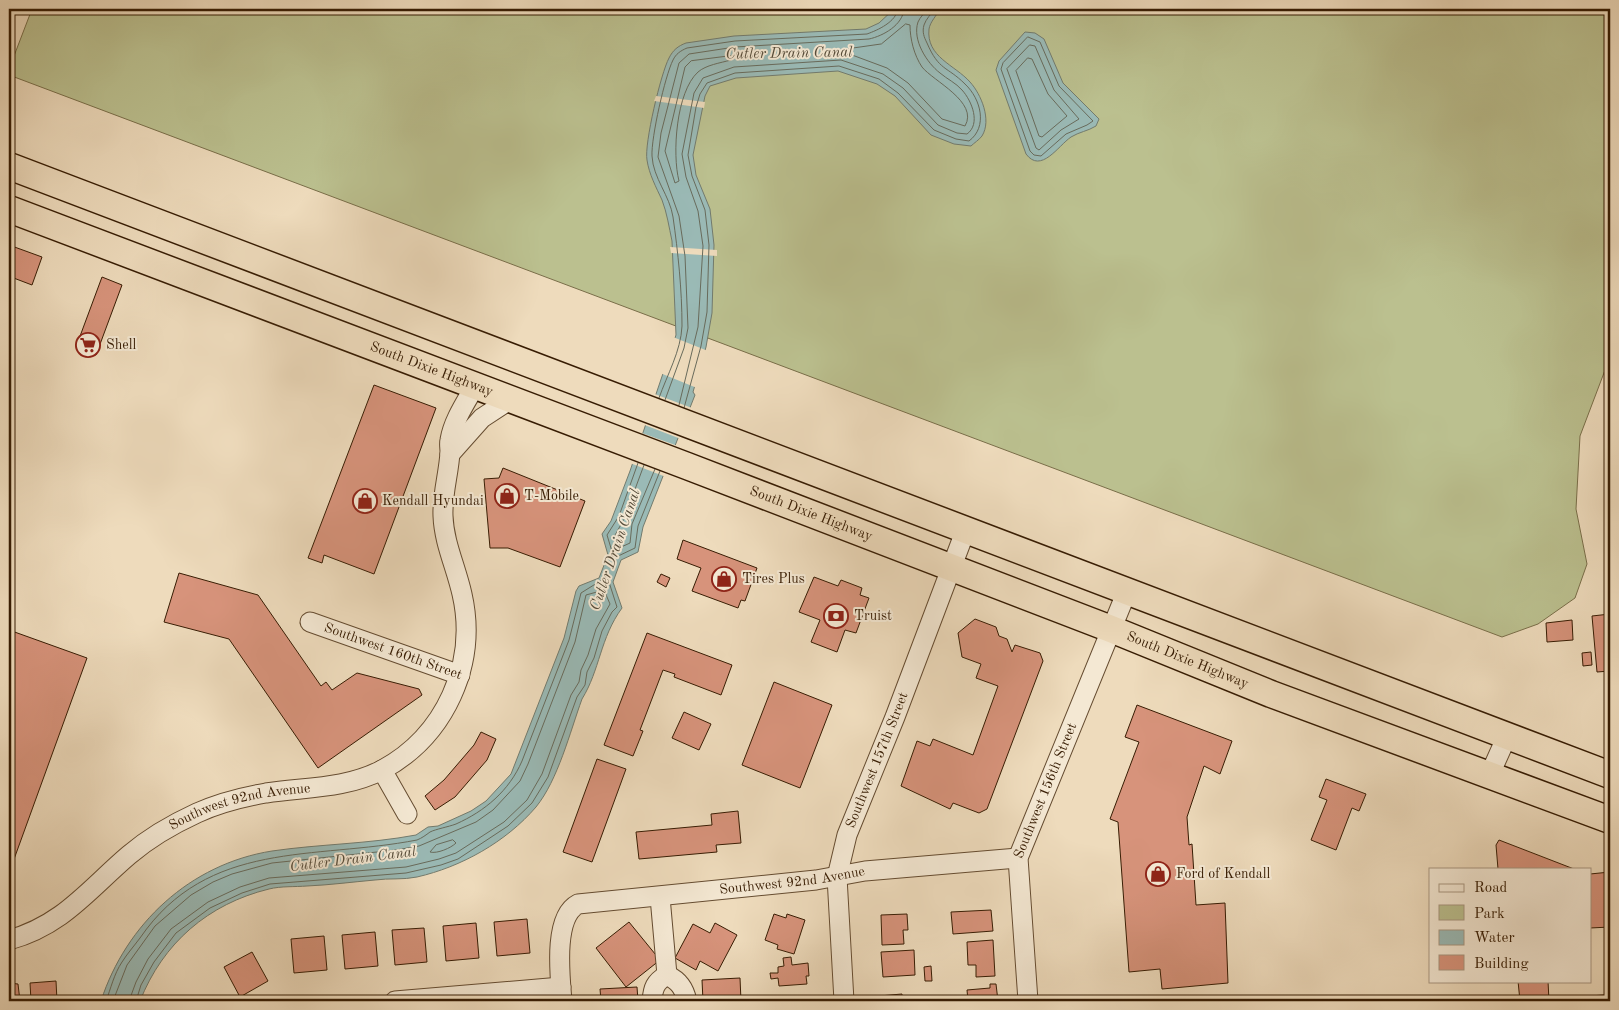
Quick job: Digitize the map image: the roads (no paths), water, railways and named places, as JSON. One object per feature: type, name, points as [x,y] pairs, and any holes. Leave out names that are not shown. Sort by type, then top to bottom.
[{"type":"highway","points":[[9,166],[1610,775]]},
{"type":"highway","name":"South Dixie Highway","points":[[9,210],[687,466],[1111,629],[1271,694],[1610,820]]},
{"type":"highway","points":[[475,386],[486,377],[503,371],[538,367]]},
{"type":"street","name":"Southwest 160th Street","points":[[310,622],[460,675],[466,645],[465,608],[448,549],[443,517],[450,454],[449,441],[475,386]]},
{"type":"street","points":[[450,454],[482,418],[511,399]]},
{"type":"street","name":"Southwest 157th Street","points":[[844,1001],[837,877],[847,835],[895,717],[966,529]]},
{"type":"street","name":"Southwest 156th Street","points":[[1028,1001],[1018,858],[1127,591]]},
{"type":"street","name":"Southwest 92nd Avenue","points":[[9,940],[53,922],[80,901],[130,854],[162,832],[197,813],[249,796],[347,784],[382,770],[415,746],[438,721],[453,694],[460,675]]},
{"type":"street","points":[[1490,774],[1507,736]]},
{"type":"street","points":[[382,770],[407,814]]},
{"type":"street","name":"Southwest 92nd Avenue","points":[[561,994],[561,934],[568,912],[572,907],[586,902],[660,897],[837,877],[865,871],[1018,858]]},
{"type":"street","points":[[660,897],[667,975]]},
{"type":"street","points":[[652,1001],[653,988],[658,980],[667,975]]},
{"type":"street","points":[[667,975],[677,980],[684,991],[686,1001]]},
{"type":"street","points":[[395,1001],[561,994]]},
{"type":"water","name":"Cutler Drain Canal","points":[[894,9],[940,9],[929,29],[929,39],[932,47],[943,60],[970,82],[978,93],[984,108],[985,130],[982,136],[971,146],[954,144],[931,135],[895,96],[877,84],[838,71],[736,78],[710,86],[705,96],[693,155],[696,175],[710,209],[714,245],[712,313],[706,347],[693,392],[695,395],[643,527],[638,552],[621,560],[613,582],[622,608],[604,642],[593,677],[582,699],[557,770],[544,796],[536,807],[524,820],[497,842],[466,860],[434,873],[417,877],[274,888],[226,905],[190,929],[175,944],[161,961],[140,1001],[101,1001],[112,973],[144,923],[165,902],[188,884],[214,869],[242,858],[272,851],[416,835],[428,827],[438,826],[471,811],[486,801],[511,774],[564,638],[576,591],[579,586],[599,578],[608,555],[602,534],[611,521],[630,471],[676,335],[672,241],[664,205],[649,170],[647,160],[648,139],[654,109],[669,58],[676,49],[686,43],[734,36],[866,29],[879,23]]},
{"type":"water","points":[[1025,32],[1035,33],[1044,39],[1063,83],[1099,119],[1096,126],[1071,137],[1049,156],[1038,161],[1026,154],[996,70],[999,61]]},
{"type":"place","name":"Shell","points":[[88,345]]},
{"type":"place","name":"T-Mobile","points":[[507,496]]},
{"type":"place","name":"Kendall Hyundai","points":[[365,501]]},
{"type":"place","name":"Tires Plus","points":[[724,579]]},
{"type":"place","name":"Truist","points":[[836,616]]},
{"type":"place","name":"Ford of Kendall","points":[[1158,874]]}]
